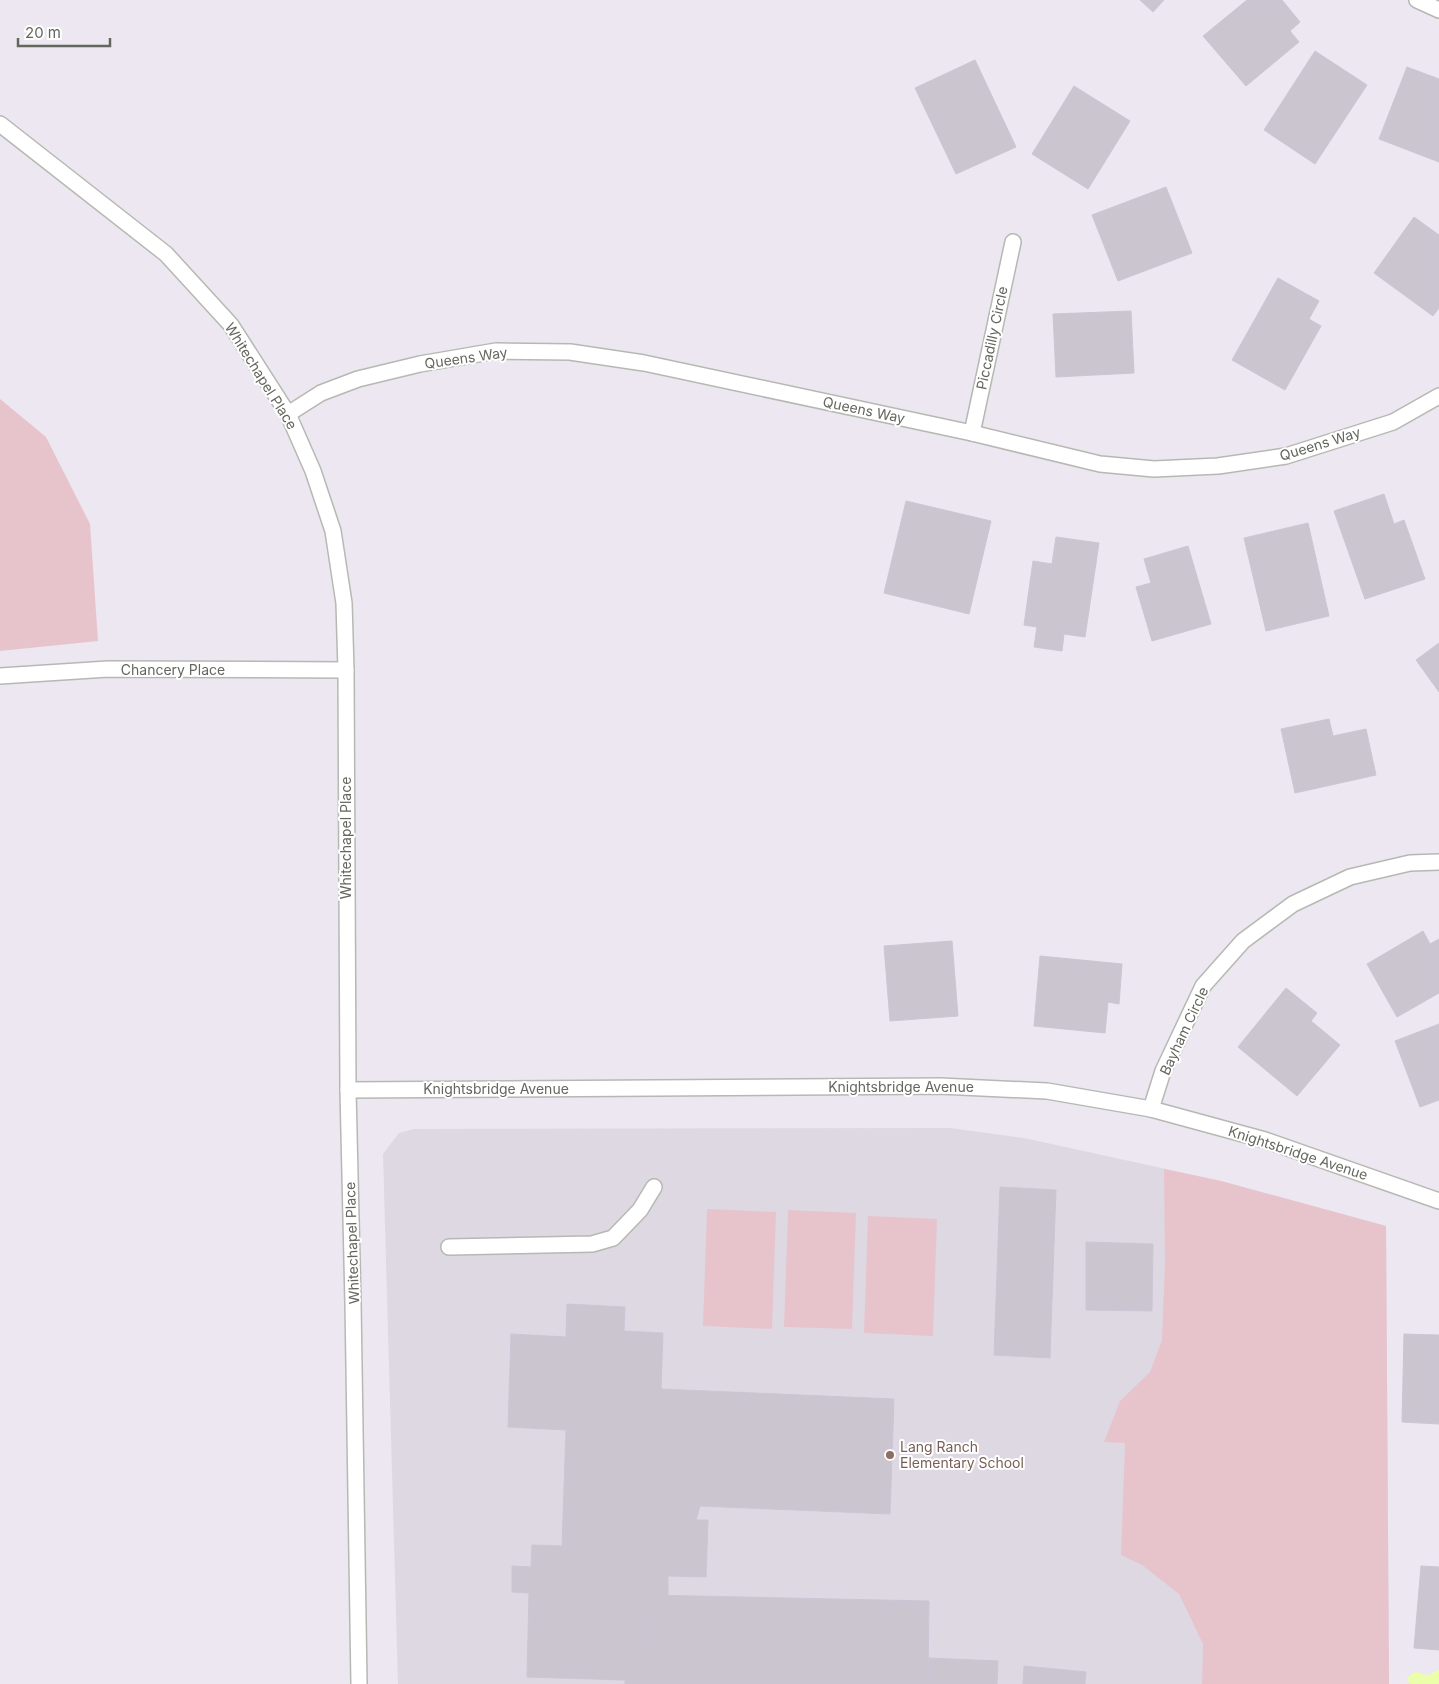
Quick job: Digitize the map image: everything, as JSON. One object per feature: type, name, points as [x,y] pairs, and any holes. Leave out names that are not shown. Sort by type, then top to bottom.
[{"type":"street","points":[[1417,0],[1439,10]]},
{"type":"street","name":"Whitechapel Place","points":[[0,124],[166,254],[231,325],[288,414],[313,471],[333,531],[344,603],[346,670],[348,1090],[359,1684]]},
{"type":"street","name":"Piccadilly Circle","points":[[972,433],[1013,242]]},
{"type":"street","name":"Queens Way","points":[[288,414],[322,393],[358,379],[420,364],[496,351],[570,352],[644,363],[972,433],[1100,464],[1154,469],[1218,466],[1286,456],[1394,422],[1438,401]]},
{"type":"street","name":"Chancery Place","points":[[0,676],[108,669],[346,670]]},
{"type":"street","name":"Bayham Circle","points":[[1151,1109],[1163,1071],[1203,986],[1243,941],[1293,904],[1350,877],[1410,863],[1439,862]]},
{"type":"street","name":"Knightsbridge Avenue","points":[[348,1090],[940,1086],[1047,1091],[1151,1109],[1265,1140],[1439,1201]]},
{"type":"street","points":[[449,1247],[592,1244],[613,1238],[640,1210],[654,1187]]},
{"type":"shaded area","points":[[0,399],[46,437],[90,524],[98,641],[0,651]]},
{"type":"shaded area","name":"Lang Ranch Elementary School","points":[[950,1128],[1024,1138],[1221,1181],[1386,1226],[1389,1684],[398,1684],[383,1154],[399,1133],[414,1129]]},
{"type":"shaded area","points":[[1164,1169],[1221,1181],[1386,1226],[1389,1684],[1202,1684],[1203,1644],[1179,1594],[1142,1565],[1121,1555],[1125,1443],[1104,1442],[1120,1401],[1150,1372],[1162,1340],[1165,1264]]},
{"type":"shaded area","points":[[707,1209],[776,1212],[772,1329],[703,1326]]},
{"type":"shaded area","points":[[788,1210],[856,1213],[852,1329],[784,1327]]},
{"type":"shaded area","points":[[868,1216],[937,1219],[933,1336],[864,1333]]},
{"type":"shaded area","points":[[1439,1670],[1439,1684],[1411,1684],[1406,1680],[1416,1672],[1428,1675]]},
{"type":"building","points":[[1140,0],[1164,0],[1153,12]]},
{"type":"building","points":[[1247,0],[1282,0],[1300,22],[1290,31],[1299,42],[1246,86],[1203,36]]},
{"type":"building","points":[[1315,51],[1367,85],[1315,164],[1264,130]]},
{"type":"building","points":[[975,60],[1016,147],[956,174],[915,88]]},
{"type":"building","points":[[1407,67],[1439,79],[1439,162],[1379,139]]},
{"type":"building","points":[[1074,86],[1130,121],[1088,189],[1032,154]]},
{"type":"building","points":[[1166,187],[1192,253],[1118,281],[1092,215]]},
{"type":"building","points":[[1414,217],[1439,235],[1439,308],[1433,316],[1374,273]]},
{"type":"building","points":[[1278,278],[1319,301],[1309,319],[1321,326],[1285,390],[1232,360]]},
{"type":"building","points":[[1131,311],[1134,373],[1056,377],[1053,314]]},
{"type":"building","points":[[1384,494],[1394,524],[1404,520],[1425,579],[1365,599],[1334,511]]},
{"type":"building","points":[[906,501],[991,521],[969,614],[884,593]]},
{"type":"building","points":[[1308,523],[1329,616],[1266,631],[1244,538]]},
{"type":"building","points":[[1056,537],[1099,543],[1085,637],[1064,634],[1062,651],[1034,647],[1037,627],[1024,625],[1033,561],[1052,564]]},
{"type":"building","points":[[1188,546],[1211,624],[1152,641],[1136,587],[1151,583],[1144,559]]},
{"type":"building","points":[[1439,643],[1439,692],[1416,660]]},
{"type":"building","points":[[1329,719],[1333,736],[1366,729],[1376,775],[1295,793],[1281,729]]},
{"type":"building","points":[[1423,931],[1430,944],[1439,939],[1439,993],[1397,1017],[1367,964]]},
{"type":"building","points":[[952,941],[958,1016],[890,1021],[884,946]]},
{"type":"building","points":[[1040,956],[1122,964],[1119,1004],[1108,1002],[1105,1033],[1034,1026]]},
{"type":"building","points":[[1286,988],[1317,1013],[1311,1021],[1340,1045],[1297,1096],[1238,1047]]},
{"type":"building","points":[[1439,1024],[1439,1100],[1420,1107],[1395,1041]]},
{"type":"building","points":[[1000,1187],[1056,1190],[1050,1358],[994,1355]]},
{"type":"building","points":[[1086,1242],[1153,1244],[1152,1311],[1086,1310]]},
{"type":"building","points":[[567,1304],[625,1307],[624,1331],[663,1333],[661,1389],[894,1399],[890,1514],[700,1506],[696,1520],[708,1520],[706,1577],[668,1576],[668,1596],[648,1595],[646,1642],[626,1641],[625,1680],[527,1677],[529,1593],[512,1592],[512,1566],[531,1567],[532,1545],[562,1546],[566,1430],[508,1427],[511,1334],[566,1337]]},
{"type":"building","points":[[1404,1334],[1439,1335],[1439,1424],[1402,1422]]},
{"type":"building","points":[[1421,1566],[1439,1567],[1439,1650],[1414,1648]]},
{"type":"building","points":[[648,1595],[929,1601],[928,1684],[625,1684],[626,1641],[646,1642]]},
{"type":"building","points":[[929,1658],[998,1661],[997,1684],[928,1684]]},
{"type":"building","points":[[1024,1666],[1086,1672],[1085,1684],[1023,1684]]},
{"type":"place","name":"Lang Ranch Elementary School","points":[[890,1455]]}]
